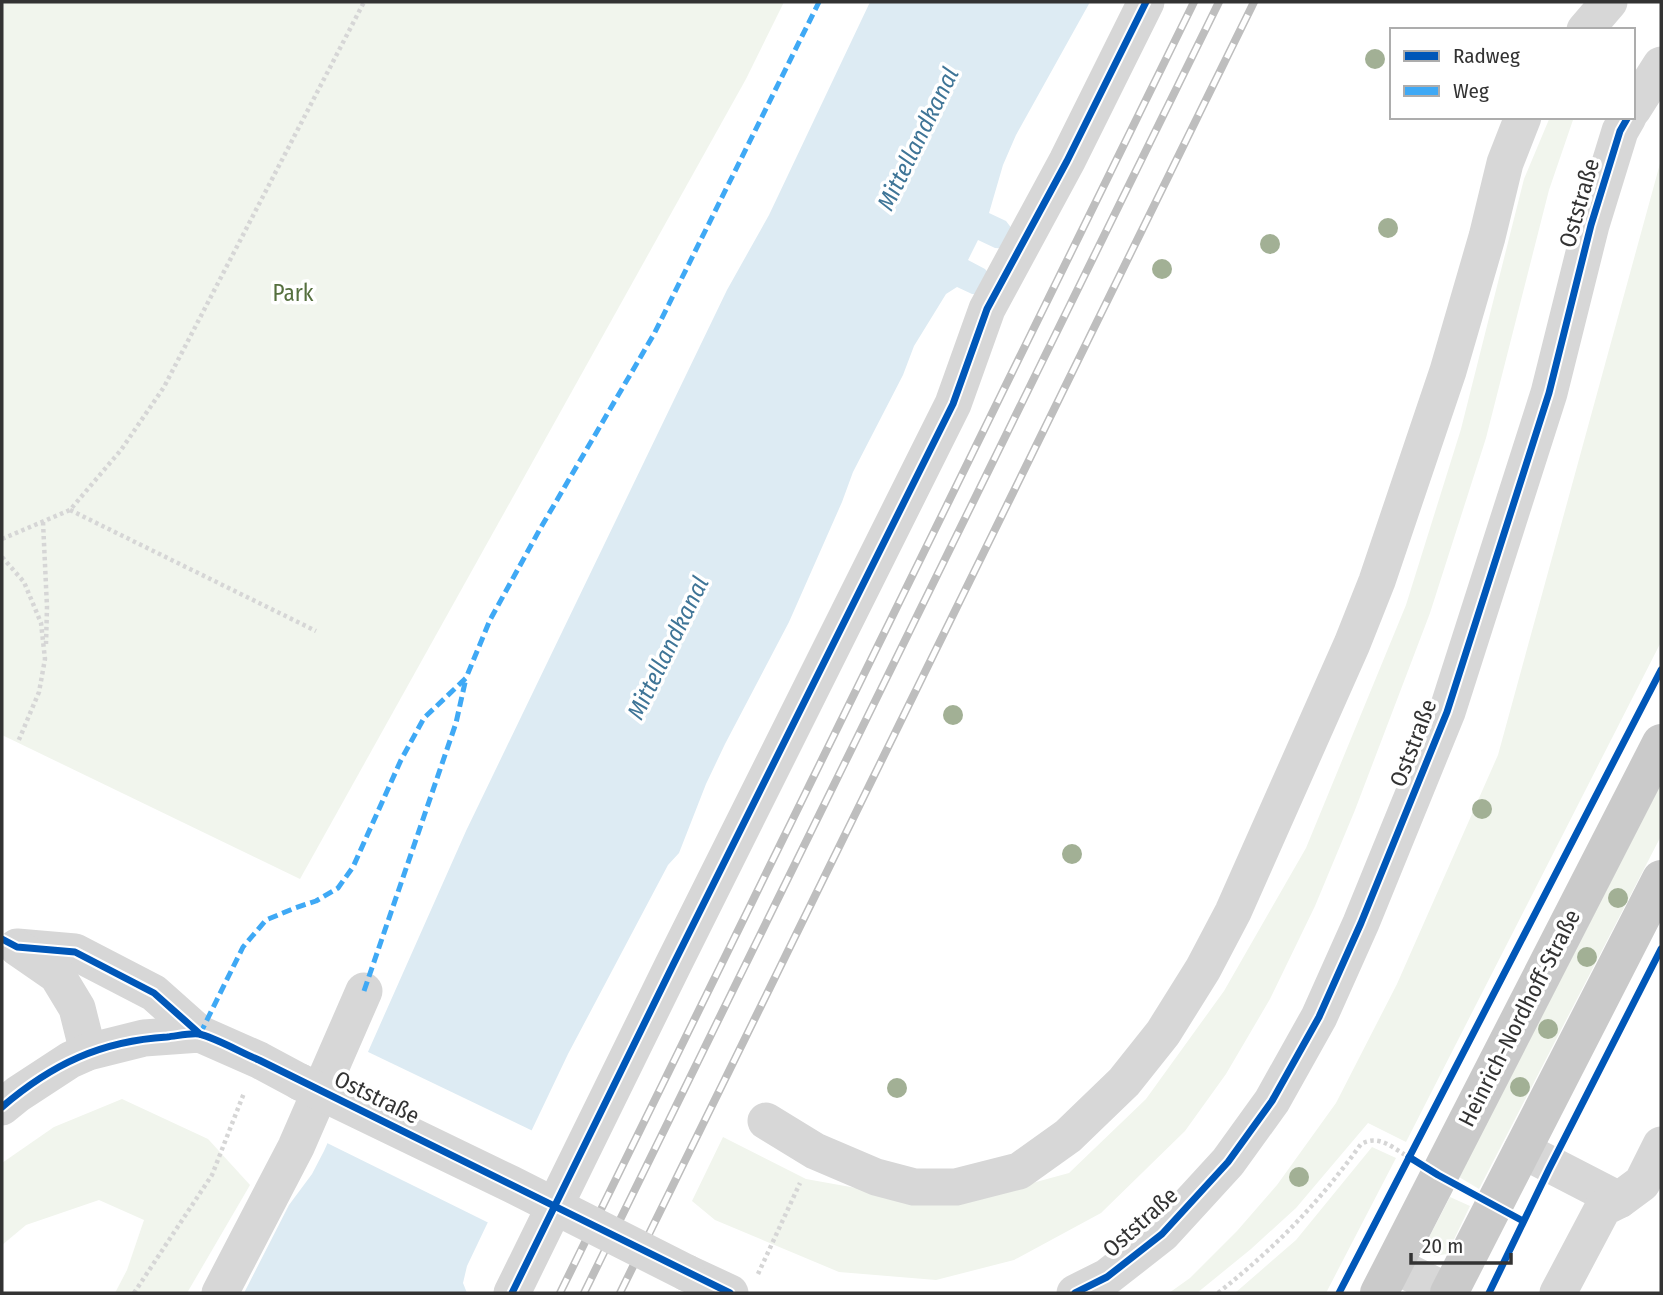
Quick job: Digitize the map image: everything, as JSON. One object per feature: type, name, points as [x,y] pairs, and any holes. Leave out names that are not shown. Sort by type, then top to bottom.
[{"type":"main road","name":"Heinrich-Nordhoff-Straße","points":[[1386,1279],[1661,743]]},
{"type":"main road","points":[[1450,1293],[1661,879]]},
{"type":"street","points":[[512,1293],[953,404],[987,309],[1067,162],[1146,2]]},
{"type":"street","points":[[1635,104],[1650,64]]},
{"type":"street","points":[[766,1122],[815,1151],[876,1177],[914,1187],[956,1187],[1019,1171],[1068,1136],[1124,1082],[1163,1033],[1203,969],[1233,912],[1357,631],[1448,371],[1487,237],[1505,163],[1522,119]]},
{"type":"street","name":"Oststraße","points":[[1075,1293],[1107,1277],[1162,1234],[1228,1162],[1272,1101],[1319,1017],[1361,923],[1447,712],[1549,393],[1591,225],[1620,131],[1627,119]]},
{"type":"street","points":[[9,943],[75,953],[154,993],[200,1034]]},
{"type":"street","points":[[9,943],[57,975],[77,1008],[88,1052]]},
{"type":"street","points":[[220,1293],[296,1147],[364,991]]},
{"type":"street","name":"Oststraße","points":[[2,1107],[70,1060],[88,1052],[144,1038],[200,1034],[259,1060],[730,1293]]},
{"type":"street","points":[[1558,1293],[1603,1208],[1642,1183],[1661,1145]]},
{"type":"street","points":[[1522,1150],[1619,1200]]},
{"type":"street","points":[[1386,1279],[1450,1293]]},
{"type":"path","points":[[2,539],[70,510],[121,450],[164,387],[363,2]]},
{"type":"path","points":[[70,510],[316,631]]},
{"type":"path","points":[[18,742],[39,692],[45,659],[47,607],[43,522]]},
{"type":"path","points":[[2,557],[24,582],[41,623],[45,659]]},
{"type":"path","points":[[134,1293],[212,1175],[259,1060]]},
{"type":"path","points":[[1218,1293],[1263,1258],[1306,1214],[1361,1144],[1371,1139],[1380,1141],[1409,1157]]},
{"type":"path","points":[[769,1250],[800,1182]]},
{"type":"green space","name":"Park","points":[[2,2],[784,2],[746,79],[300,879],[2,735]]},
{"type":"green space","points":[[1549,119],[1573,119],[1549,190],[1486,438],[1430,613],[1355,810],[1315,906],[1270,999],[1226,1074],[1185,1131],[1101,1213],[1014,1260],[936,1280],[839,1272],[715,1220],[692,1201],[723,1137],[806,1179],[923,1200],[985,1196],[1069,1173],[1146,1099],[1224,991],[1306,848],[1406,605],[1461,429],[1524,179]]},
{"type":"green space","points":[[1661,160],[1661,642],[1406,1142],[1368,1123],[1296,1208],[1251,1249],[1197,1293],[1169,1293],[1190,1278],[1237,1231],[1277,1185],[1336,1103],[1397,984],[1498,755]]},
{"type":"green space","points":[[1661,784],[1661,836],[1479,1189],[1459,1177]]},
{"type":"green space","points":[[122,1099],[208,1139],[250,1185],[187,1293],[115,1293],[127,1270],[144,1220],[99,1200],[26,1225],[2,1245],[2,1163],[54,1127]]},
{"type":"green space","points":[[1372,1147],[1396,1158],[1326,1293],[1235,1293],[1296,1240]]},
{"type":"green space","points":[[1450,1197],[1470,1206],[1447,1254],[1435,1256],[1428,1252],[1425,1245]]},
{"type":"water","name":"Mittellandkanal","points":[[870,2],[1090,2],[1016,135],[1003,165],[989,213],[1006,221],[1016,234],[1011,249],[995,248],[978,240],[968,260],[985,269],[995,281],[987,295],[972,294],[957,287],[946,294],[914,346],[903,375],[853,472],[789,622],[706,784],[679,853],[668,865],[568,1054],[467,1266],[463,1283],[467,1293],[244,1293],[289,1205],[312,1174],[324,1151],[466,831],[727,290],[769,215]]},
{"type":"pier","points":[[364,1050],[535,1132],[491,1224],[323,1141]]},
{"type":"railway","points":[[560,1293],[1194,2]]},
{"type":"railway","points":[[584,1293],[1219,2]]},
{"type":"railway","points":[[620,1293],[1254,2]]},
{"type":"marked path","points":[[200,1034],[243,947],[266,920],[316,901],[338,888],[353,867],[401,760],[424,718],[466,678],[490,620],[654,334],[819,2]]},
{"type":"marked path","points":[[364,991],[456,723],[466,678]]},
{"type":"cycle path","points":[[512,1293],[953,404],[987,309],[1067,161],[1146,2]]},
{"type":"cycle path","points":[[1075,1293],[1107,1277],[1162,1234],[1228,1162],[1272,1101],[1319,1017],[1361,923],[1447,712],[1549,393],[1591,225],[1620,131],[1627,119]]},
{"type":"cycle path","points":[[1339,1293],[1661,670]]},
{"type":"cycle path","points":[[2,939],[17,947],[75,952],[154,993],[200,1034]]},
{"type":"cycle path","points":[[1489,1293],[1661,949]]},
{"type":"cycle path","points":[[2,1107],[40,1078],[78,1057],[143,1039],[199,1034],[259,1060],[730,1293]]},
{"type":"cycle path","points":[[1409,1157],[1523,1221]]}]
